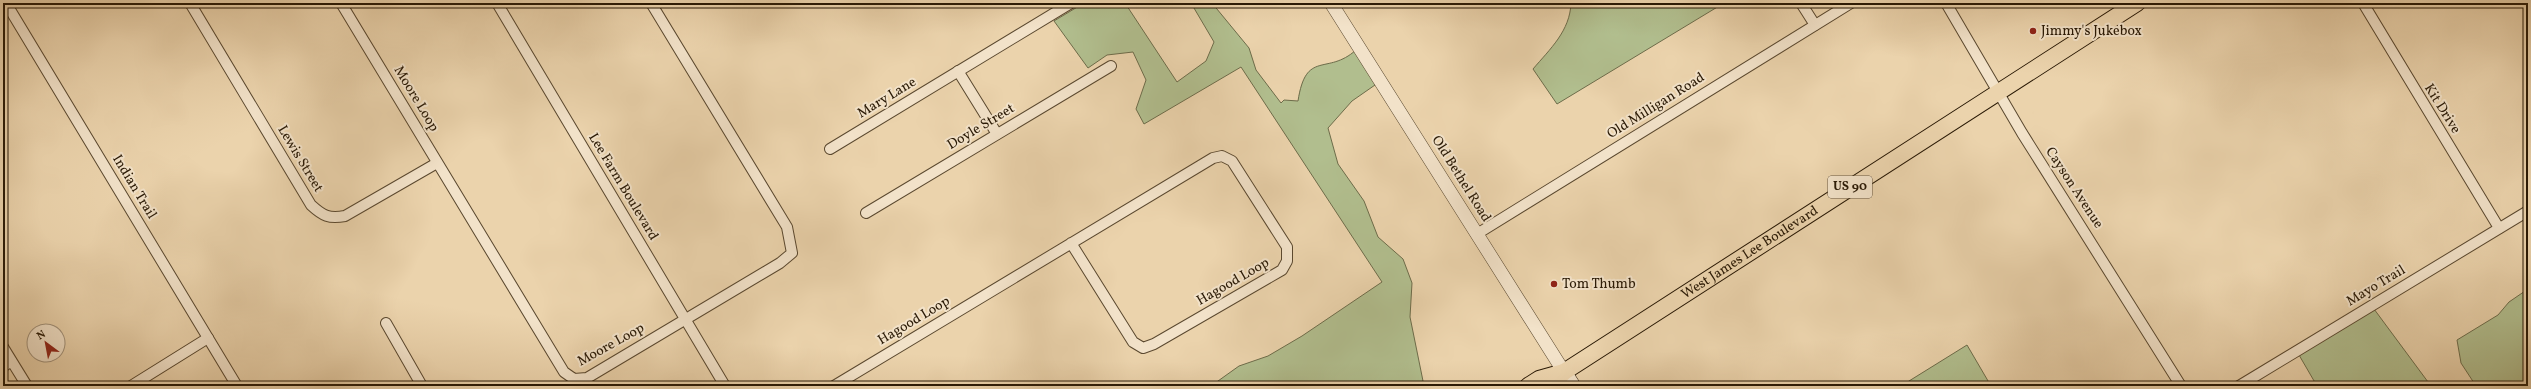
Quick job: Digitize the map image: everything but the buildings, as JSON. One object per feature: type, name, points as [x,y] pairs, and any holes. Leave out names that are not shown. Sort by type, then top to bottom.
[{"type":"main road","name":"West James Lee Boulevard","points":[[1551,386],[1565,379],[2137,3]]},
{"type":"main road","name":"West James Lee Boulevard","points":[[1528,386],[1538,379],[1565,379]]},
{"type":"main road","points":[[1565,379],[1572,386]]},
{"type":"street","name":"Indian Trail","points":[[6,3],[238,386]]},
{"type":"street","name":"Lewis Street","points":[[190,3],[311,205],[321,215],[332,219],[345,216],[438,163]]},
{"type":"street","name":"Moore Loop","points":[[341,3],[564,372],[574,379],[587,378],[780,263],[792,253],[787,227],[651,3]]},
{"type":"street","name":"Lee Farm Boulevard","points":[[497,3],[725,386]]},
{"type":"street","name":"Mary Lane","points":[[830,149],[1071,3]]},
{"type":"street","name":"Old Bethel Road","points":[[1331,3],[1477,234],[1565,379]]},
{"type":"street","points":[[1801,3],[1815,25]]},
{"type":"street","name":"Old Milligan Road","points":[[1477,234],[1851,3]]},
{"type":"street","name":"Cayson Avenue","points":[[1946,3],[1999,93],[2181,386]]},
{"type":"street","name":"Kit Drive","points":[[2363,3],[2499,228]]},
{"type":"street","name":"Doyle Street","points":[[866,213],[1111,66]]},
{"type":"street","points":[[958,71],[997,134]]},
{"type":"street","name":"Hagood Loop","points":[[834,386],[1071,243],[1213,158],[1222,156],[1232,161],[1287,247],[1287,261],[1282,270],[1154,344],[1143,348],[1132,342],[1071,243]]},
{"type":"street","name":"Mayo Trail","points":[[2238,386],[2528,211]]},
{"type":"street","points":[[386,323],[422,386]]},
{"type":"street","points":[[132,386],[208,338]]},
{"type":"street","points":[[3,347],[7,364],[27,386]]},
{"type":"green space","points":[[1084,3],[1125,3],[1177,82],[1206,61],[1214,42],[1191,3],[1212,3],[1249,48],[1256,70],[1281,103],[1284,100],[1298,101],[1306,75],[1312,69],[1346,58],[1356,50],[1376,81],[1375,85],[1352,101],[1328,128],[1338,164],[1364,201],[1378,237],[1403,259],[1412,283],[1410,317],[1423,381],[1415,386],[1211,386],[1239,366],[1268,356],[1302,336],[1382,282],[1241,67],[1144,124],[1136,109],[1146,80],[1133,52],[1107,55],[1088,68],[1054,21]]},
{"type":"green space","points":[[1571,3],[1724,3],[1557,104],[1533,69],[1552,47],[1563,31],[1570,13]]},
{"type":"green space","points":[[2528,289],[2528,386],[2476,386],[2461,363],[2457,340],[2498,315],[2509,302]]},
{"type":"green space","points":[[2374,309],[2431,386],[2317,386],[2299,355]]},
{"type":"green space","points":[[1967,345],[1991,386],[1902,386],[1909,381]]},
{"type":"place","name":"Jimmy's Jukebox","points":[[2033,31]]},
{"type":"place","name":"Tom Thumb","points":[[1554,284]]}]
